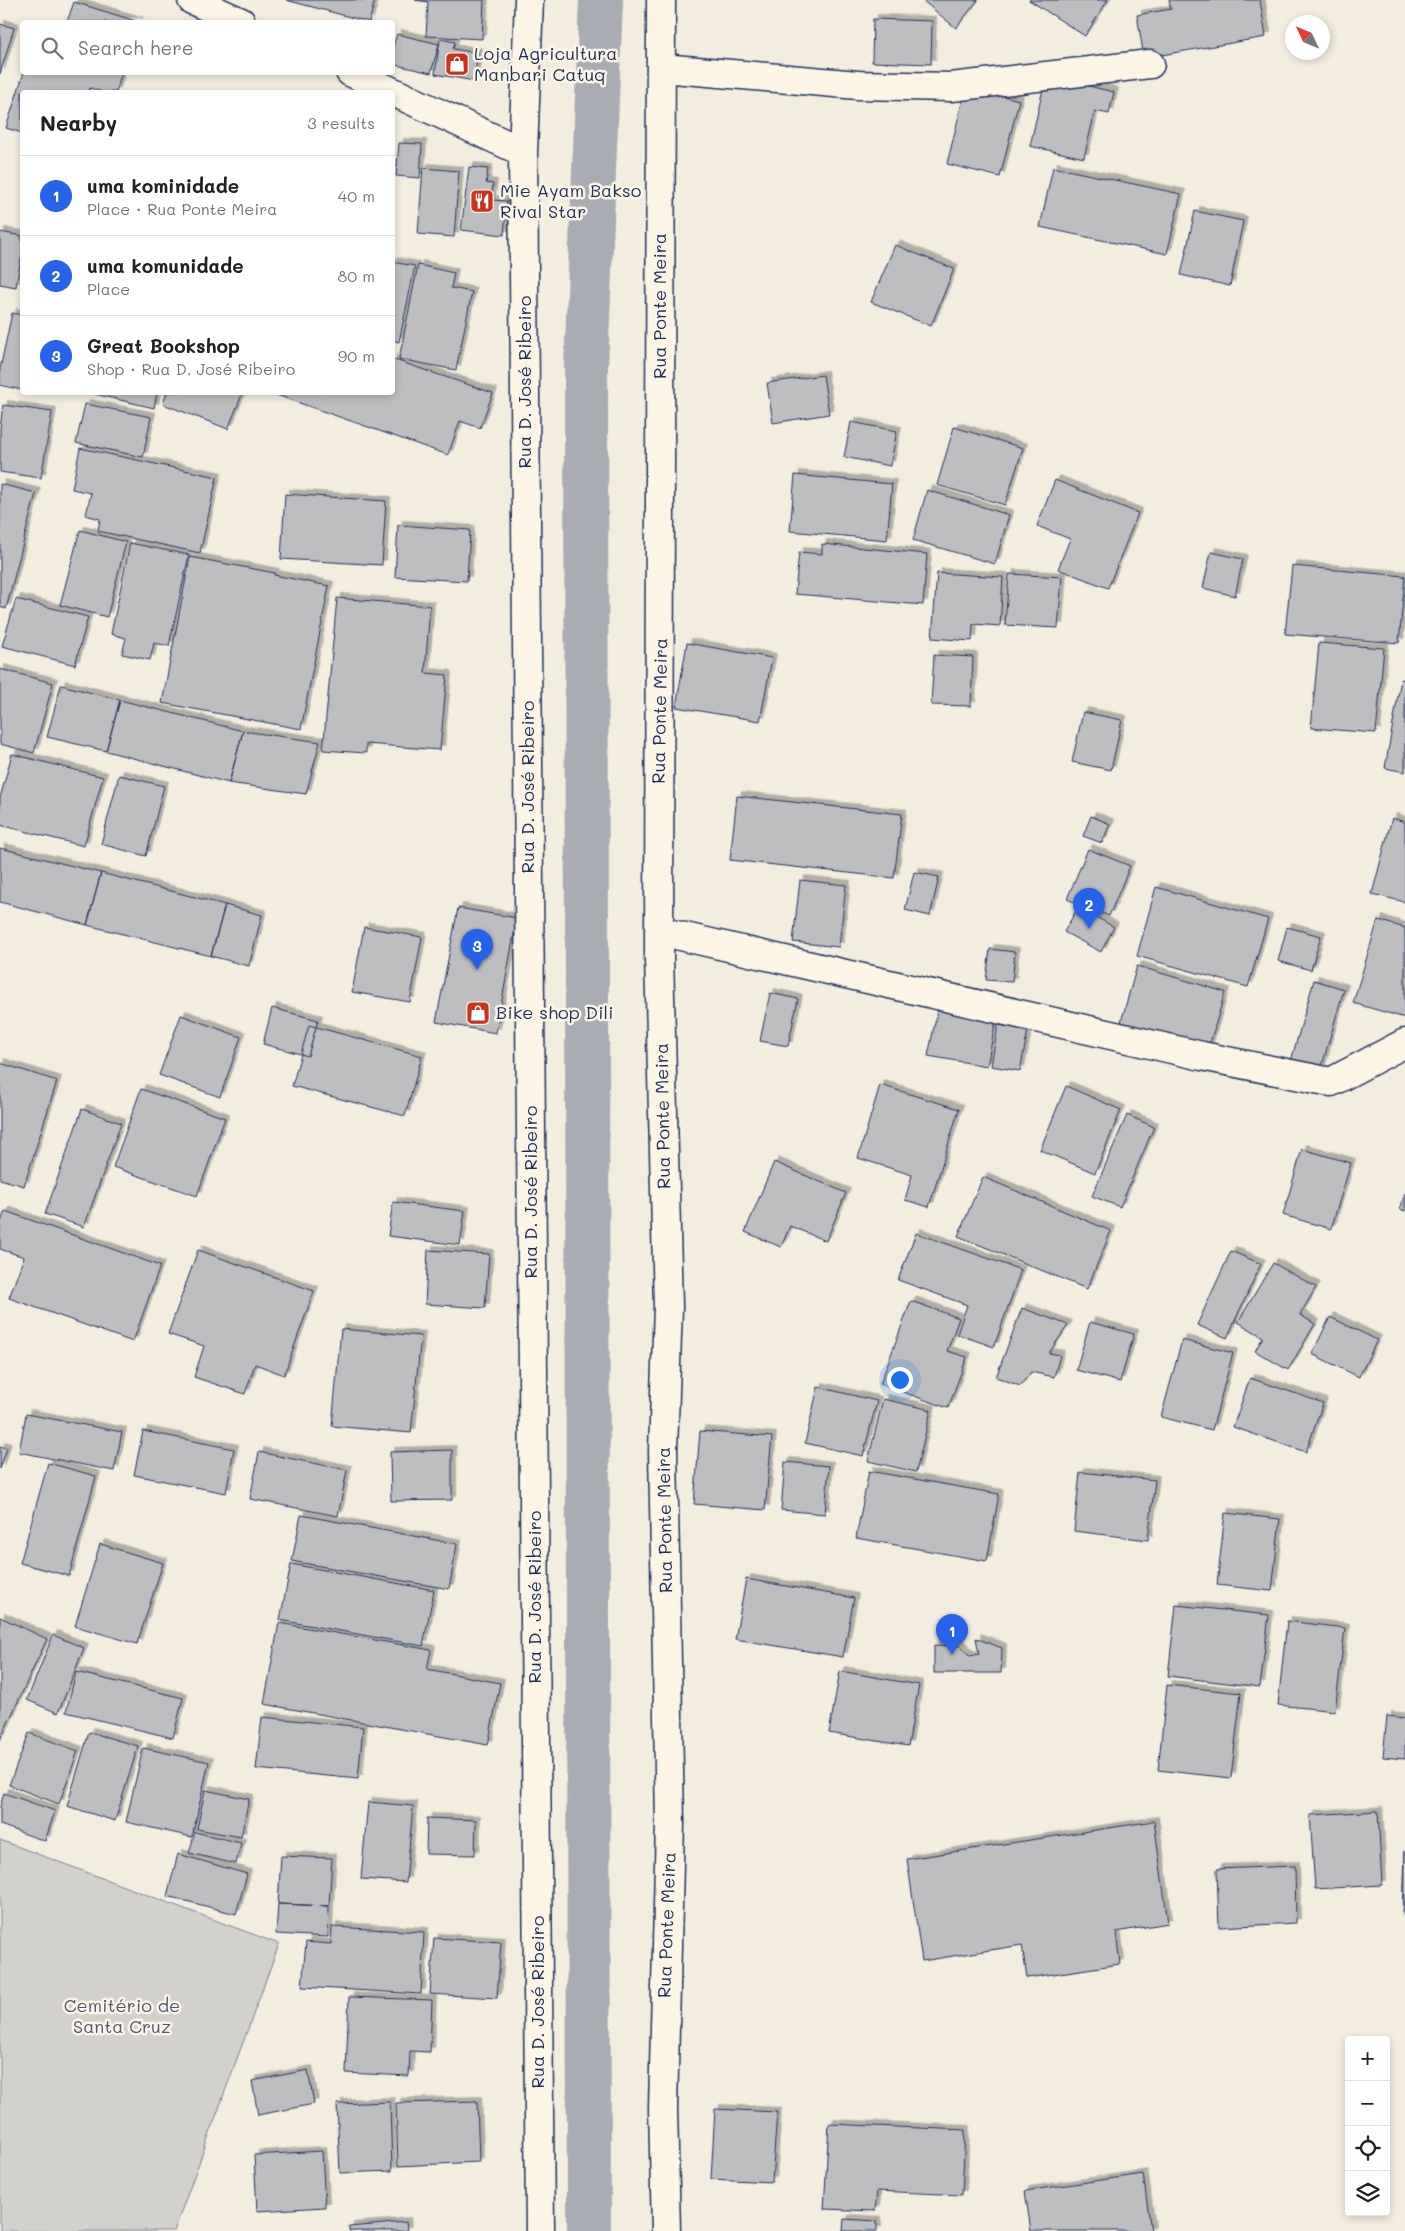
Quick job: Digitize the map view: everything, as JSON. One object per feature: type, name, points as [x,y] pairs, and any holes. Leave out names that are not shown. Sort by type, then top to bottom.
[{"type":"street","points":[[192,0],[237,20]]},
{"type":"street","name":"Rua D. José Ribeiro","points":[[530,0],[523,152],[540,2231]]},
{"type":"street","name":"Rua Ponte Meira","points":[[661,0],[660,931],[668,1306],[663,1450],[670,1823],[663,2108],[666,2231]]},
{"type":"street","points":[[662,68],[858,85],[951,87],[1150,64]]},
{"type":"street","points":[[356,75],[389,90]]},
{"type":"street","points":[[395,93],[523,152]]},
{"type":"street","points":[[660,931],[1202,1056],[1331,1082],[1405,1043]]},
{"type":"green space","name":"Cemitério de Santa Cruz","points":[[0,1840],[279,1944],[174,2231],[0,2231]]},
{"type":"building","points":[[286,0],[375,0],[370,20],[361,20]]},
{"type":"building","points":[[415,0],[484,0],[482,39],[426,36],[428,2]]},
{"type":"building","points":[[922,0],[978,0],[956,28]]},
{"type":"building","points":[[1029,0],[1108,0],[1085,36]]},
{"type":"building","points":[[1169,0],[1260,0],[1266,37],[1144,58],[1137,15],[1171,9]]},
{"type":"building","points":[[74,2],[132,20],[68,20]]},
{"type":"building","points":[[873,19],[932,21],[931,64],[872,62]]},
{"type":"building","points":[[0,24],[14,28],[0,74]]},
{"type":"building","points":[[397,34],[439,44],[431,73],[395,65],[395,40]]},
{"type":"building","name":"Loja Agricultura Manbari Catuq","points":[[440,39],[455,42],[453,49],[478,53],[474,81],[435,74]]},
{"type":"building","points":[[23,75],[121,75],[117,90],[96,90],[90,88],[89,90],[20,90],[20,132],[6,128]]},
{"type":"building","points":[[1046,76],[1114,92],[1109,114],[1095,111],[1084,158],[1030,146]]},
{"type":"building","points":[[966,87],[1019,100],[1000,177],[947,164]]},
{"type":"building","points":[[399,143],[422,144],[420,178],[396,176]]},
{"type":"building","name":"Mie Ayam Bakso Rival Star","points":[[469,167],[488,169],[486,183],[493,184],[491,200],[507,201],[504,235],[461,230]]},
{"type":"building","points":[[1053,167],[1181,194],[1167,254],[1040,227]]},
{"type":"building","points":[[423,168],[459,171],[454,237],[418,234]]},
{"type":"building","points":[[1195,211],[1243,221],[1230,286],[1181,275]]},
{"type":"building","points":[[0,232],[20,236],[20,264],[16,287],[0,284]]},
{"type":"building","points":[[895,245],[954,269],[931,326],[871,302]]},
{"type":"building","points":[[395,263],[415,266],[399,342],[395,341]]},
{"type":"building","points":[[418,265],[454,273],[451,288],[472,292],[456,370],[399,359]]},
{"type":"building","points":[[12,313],[20,315],[20,390],[0,385],[0,369]]},
{"type":"building","points":[[395,360],[493,393],[480,428],[460,421],[448,455],[277,395],[395,395]]},
{"type":"building","points":[[823,375],[829,414],[773,423],[767,383]]},
{"type":"building","points":[[99,395],[156,395],[154,408]]},
{"type":"building","points":[[166,395],[242,395],[228,429],[163,404]]},
{"type":"building","points":[[85,404],[151,417],[143,457],[76,443]]},
{"type":"building","points":[[3,405],[52,412],[41,478],[0,472],[0,428]]},
{"type":"building","points":[[851,422],[897,431],[890,466],[844,457]]},
{"type":"building","points":[[954,427],[1023,448],[1005,505],[937,485]]},
{"type":"building","points":[[80,448],[217,477],[200,553],[98,531],[100,519],[86,515],[91,493],[72,489]]},
{"type":"building","points":[[795,475],[892,484],[887,540],[790,531]]},
{"type":"building","points":[[1055,480],[1138,513],[1108,588],[1058,569],[1070,539],[1037,526]]},
{"type":"building","points":[[0,484],[36,493],[6,609],[0,607]]},
{"type":"building","points":[[927,490],[1009,515],[995,564],[913,540]]},
{"type":"building","points":[[285,494],[386,501],[382,565],[281,559]]},
{"type":"building","points":[[398,525],[470,530],[467,581],[395,577]]},
{"type":"building","points":[[80,530],[126,542],[107,617],[60,605]]},
{"type":"building","points":[[130,543],[189,555],[169,646],[154,643],[150,660],[122,654],[126,638],[111,634]]},
{"type":"building","points":[[822,544],[927,554],[923,605],[795,594],[799,552],[822,554]]},
{"type":"building","points":[[1211,552],[1243,559],[1235,596],[1203,588]]},
{"type":"building","points":[[190,557],[275,573],[274,575],[329,586],[301,729],[162,703]]},
{"type":"building","points":[[1292,566],[1405,576],[1399,643],[1285,634]]},
{"type":"building","points":[[937,573],[1003,577],[1000,626],[973,624],[972,641],[932,638]]},
{"type":"building","points":[[1009,574],[1062,577],[1058,628],[1005,625]]},
{"type":"building","points":[[337,598],[430,606],[425,673],[447,675],[440,750],[366,744],[366,753],[323,750]]},
{"type":"building","points":[[16,599],[88,617],[75,665],[2,646]]},
{"type":"building","points":[[687,643],[772,658],[760,721],[676,707]]},
{"type":"building","points":[[1319,643],[1384,648],[1376,733],[1311,728]]},
{"type":"building","points":[[934,655],[973,657],[971,706],[931,705]]},
{"type":"building","points":[[0,669],[53,683],[34,753],[0,744]]},
{"type":"building","points":[[1401,679],[1405,680],[1405,772],[1385,768]]},
{"type":"building","points":[[61,685],[120,700],[106,751],[47,737]]},
{"type":"building","points":[[120,700],[243,731],[229,783],[106,751]]},
{"type":"building","points":[[1083,712],[1122,720],[1111,770],[1072,762]]},
{"type":"building","points":[[243,731],[320,742],[306,794],[229,783]]},
{"type":"building","points":[[12,754],[103,777],[84,846],[0,825],[0,798]]},
{"type":"building","points":[[119,775],[164,786],[146,856],[101,844]]},
{"type":"building","points":[[737,796],[902,814],[894,878],[730,860]]},
{"type":"building","points":[[1091,816],[1110,824],[1102,843],[1083,836]]},
{"type":"building","points":[[1392,818],[1405,822],[1405,902],[1372,894]]},
{"type":"building","points":[[0,848],[101,873],[87,925],[0,902]]},
{"type":"building","points":[[1088,849],[1130,866],[1109,916],[1067,899]]},
{"type":"building","points":[[914,872],[939,877],[930,916],[905,910]]},
{"type":"building","points":[[101,873],[225,905],[211,956],[87,925]]},
{"type":"building","points":[[800,880],[846,885],[839,947],[793,942]]},
{"type":"building","points":[[1156,887],[1268,919],[1248,987],[1137,956]]},
{"type":"building","points":[[225,905],[262,915],[249,966],[211,956]]},
{"type":"building","points":[[1078,907],[1114,927],[1101,952],[1064,932]]},
{"type":"building","points":[[458,908],[517,918],[496,1033],[436,1022]]},
{"type":"building","points":[[1378,920],[1405,928],[1405,1018],[1353,1003]]},
{"type":"building","points":[[364,927],[422,937],[410,1002],[352,992]]},
{"type":"building","points":[[1287,927],[1321,936],[1311,970],[1278,961]]},
{"type":"building","points":[[990,949],[1015,952],[1012,982],[986,980]]},
{"type":"building","points":[[1137,966],[1225,992],[1209,1047],[1121,1022]]},
{"type":"building","points":[[1314,980],[1344,989],[1321,1069],[1291,1061]]},
{"type":"building","points":[[770,993],[798,999],[788,1046],[760,1041]]},
{"type":"building","points":[[939,1003],[997,1014],[987,1066],[928,1056]]},
{"type":"building","points":[[272,1008],[318,1020],[308,1056],[263,1044]]},
{"type":"building","points":[[181,1015],[241,1037],[220,1097],[159,1075]]},
{"type":"building","points":[[309,1025],[422,1056],[405,1116],[292,1086]]},
{"type":"building","points":[[998,1025],[1028,1030],[1020,1071],[991,1066]]},
{"type":"building","points":[[0,1063],[57,1081],[24,1186],[0,1179]]},
{"type":"building","points":[[880,1085],[959,1109],[929,1207],[905,1200],[912,1175],[858,1158]]},
{"type":"building","points":[[1066,1086],[1121,1110],[1095,1173],[1040,1150]]},
{"type":"building","points":[[141,1089],[225,1118],[197,1196],[113,1167]]},
{"type":"building","points":[[82,1109],[121,1123],[84,1227],[45,1214]]},
{"type":"building","points":[[1127,1115],[1154,1127],[1120,1207],[1092,1196]]},
{"type":"building","points":[[1302,1149],[1351,1163],[1331,1229],[1283,1215]]},
{"type":"building","points":[[774,1162],[846,1193],[826,1241],[790,1226],[781,1247],[745,1232]]},
{"type":"building","points":[[983,1177],[1111,1231],[1087,1289],[958,1236]]},
{"type":"building","points":[[1405,1193],[1405,1211],[1400,1209]]},
{"type":"building","points":[[393,1202],[465,1211],[460,1245],[388,1236]]},
{"type":"building","points":[[5,1211],[160,1266],[133,1342],[9,1298],[24,1257],[0,1249],[0,1225]]},
{"type":"building","points":[[916,1233],[1021,1270],[994,1347],[957,1334],[967,1305],[898,1280]]},
{"type":"building","points":[[198,1250],[314,1291],[284,1375],[255,1364],[245,1394],[194,1377],[204,1346],[168,1334]]},
{"type":"building","points":[[428,1250],[489,1254],[485,1308],[425,1304]]},
{"type":"building","points":[[1231,1251],[1261,1264],[1227,1338],[1197,1325]]},
{"type":"building","points":[[1273,1263],[1316,1287],[1300,1315],[1315,1324],[1288,1370],[1255,1351],[1263,1337],[1238,1322]]},
{"type":"building","points":[[911,1301],[959,1318],[947,1351],[967,1357],[948,1408],[880,1384]]},
{"type":"building","points":[[1022,1308],[1068,1325],[1049,1353],[1060,1355],[1054,1377],[1031,1372],[1020,1386],[996,1377]]},
{"type":"building","points":[[1330,1317],[1377,1340],[1359,1377],[1312,1354]]},
{"type":"building","points":[[1090,1322],[1134,1334],[1120,1382],[1076,1370]]},
{"type":"building","points":[[341,1329],[421,1336],[411,1433],[332,1426]]},
{"type":"building","points":[[1182,1340],[1233,1353],[1212,1430],[1161,1417]]},
{"type":"building","points":[[1250,1378],[1323,1403],[1306,1452],[1233,1427]]},
{"type":"building","points":[[818,1387],[877,1401],[863,1456],[805,1443]]},
{"type":"building","points":[[883,1399],[931,1410],[916,1472],[868,1461]]},
{"type":"building","points":[[26,1414],[122,1432],[114,1471],[19,1452]]},
{"type":"building","points":[[143,1431],[234,1449],[226,1493],[134,1475]]},
{"type":"building","points":[[700,1431],[772,1437],[765,1510],[694,1504]]},
{"type":"building","points":[[0,1446],[7,1448],[0,1469]]},
{"type":"building","points":[[452,1450],[452,1500],[391,1501],[390,1452]]},
{"type":"building","points":[[259,1452],[347,1470],[338,1516],[250,1499]]},
{"type":"building","points":[[785,1462],[829,1466],[825,1514],[781,1510]]},
{"type":"building","points":[[48,1463],[96,1476],[69,1576],[20,1563]]},
{"type":"building","points":[[869,1471],[999,1494],[987,1561],[856,1538]]},
{"type":"building","points":[[1080,1472],[1155,1480],[1148,1540],[1074,1531]]},
{"type":"building","points":[[1225,1513],[1280,1519],[1272,1591],[1217,1585]]},
{"type":"building","points":[[301,1515],[457,1544],[449,1589],[292,1561]]},
{"type":"building","points":[[100,1544],[163,1563],[137,1644],[75,1626]]},
{"type":"building","points":[[291,1564],[434,1590],[423,1646],[280,1620]]},
{"type":"building","points":[[746,1579],[854,1598],[843,1657],[735,1639]]},
{"type":"building","points":[[1176,1605],[1269,1615],[1260,1687],[1168,1676]]},
{"type":"building","points":[[0,1617],[47,1639],[0,1740]]},
{"type":"building","points":[[1287,1621],[1345,1628],[1335,1711],[1278,1705]]},
{"type":"building","points":[[279,1623],[431,1650],[427,1669],[500,1683],[488,1745],[264,1704]]},
{"type":"building","points":[[53,1635],[84,1648],[58,1713],[27,1700]]},
{"type":"building","points":[[976,1638],[1002,1648],[1001,1673],[934,1673],[934,1645],[961,1646],[970,1656],[979,1654]]},
{"type":"building","points":[[840,1671],[919,1685],[908,1746],[829,1733]]},
{"type":"building","points":[[76,1672],[183,1698],[173,1738],[66,1712]]},
{"type":"building","points":[[1167,1685],[1241,1693],[1231,1778],[1158,1770]]},
{"type":"building","points":[[1387,1716],[1405,1718],[1405,1759],[1383,1757]]},
{"type":"building","points":[[262,1717],[363,1727],[358,1779],[256,1769]]},
{"type":"building","points":[[89,1732],[138,1746],[115,1821],[67,1806]]},
{"type":"building","points":[[29,1733],[78,1751],[59,1804],[9,1785]]},
{"type":"building","points":[[143,1748],[209,1762],[192,1837],[126,1822]]},
{"type":"building","points":[[205,1790],[249,1799],[241,1837],[197,1829]]},
{"type":"building","points":[[4,1793],[55,1811],[45,1841],[0,1825],[0,1807]]},
{"type":"building","points":[[368,1802],[413,1806],[406,1882],[361,1879]]},
{"type":"building","points":[[1378,1811],[1382,1885],[1315,1889],[1310,1815]]},
{"type":"building","points":[[427,1818],[476,1820],[475,1855],[426,1854]]},
{"type":"building","points":[[1154,1821],[1168,1923],[1116,1932],[1120,1964],[1027,1978],[1022,1945],[922,1961],[907,1859]]},
{"type":"building","points":[[195,1832],[241,1843],[236,1864],[189,1853]]},
{"type":"building","points":[[1405,1851],[1405,1914],[1403,1914]]},
{"type":"building","points":[[178,1854],[247,1874],[236,1914],[167,1896]]},
{"type":"building","points":[[281,1856],[332,1858],[329,1906],[278,1904]]},
{"type":"building","points":[[1295,1866],[1296,1923],[1219,1927],[1217,1869]]},
{"type":"building","points":[[278,1904],[329,1906],[328,1937],[276,1934]]},
{"type":"building","points":[[332,1927],[424,1932],[421,1994],[302,1987],[306,1942],[331,1944]]},
{"type":"building","points":[[434,1938],[501,1942],[497,1998],[430,1994]]},
{"type":"building","points":[[349,1997],[432,2000],[430,2052],[410,2051],[409,2076],[346,2073]]},
{"type":"building","points":[[308,2070],[314,2104],[258,2115],[252,2081]]},
{"type":"building","points":[[477,2101],[479,2162],[398,2166],[396,2103]]},
{"type":"building","points":[[390,2102],[392,2171],[340,2173],[337,2104]]},
{"type":"building","points":[[715,2109],[777,2112],[772,2182],[711,2179]]},
{"type":"building","points":[[829,2124],[965,2130],[962,2195],[877,2191],[875,2211],[824,2209]]},
{"type":"building","points":[[322,2151],[325,2207],[257,2211],[254,2155]]},
{"type":"building","points":[[1143,2174],[1151,2231],[1031,2231],[1025,2191]]},
{"type":"building","points":[[844,2219],[877,2221],[877,2231],[843,2231]]},
{"type":"building","points":[[406,2222],[407,2231],[349,2231],[349,2227]]},
{"type":"waterway","points":[[589,2231],[586,367],[601,0]]},
{"type":"place","name":"Loja Agricultura Manbari Catuq","points":[[457,64]]},
{"type":"place","name":"Mie Ayam Bakso Rival Star","points":[[482,201]]},
{"type":"place","name":"uma komunidade","points":[[1089,929]]},
{"type":"place","name":"Great Bookshop","points":[[477,970]]},
{"type":"place","name":"Bike shop Dili","points":[[478,1013]]},
{"type":"place","name":"uma kominidade","points":[[952,1655]]}]
